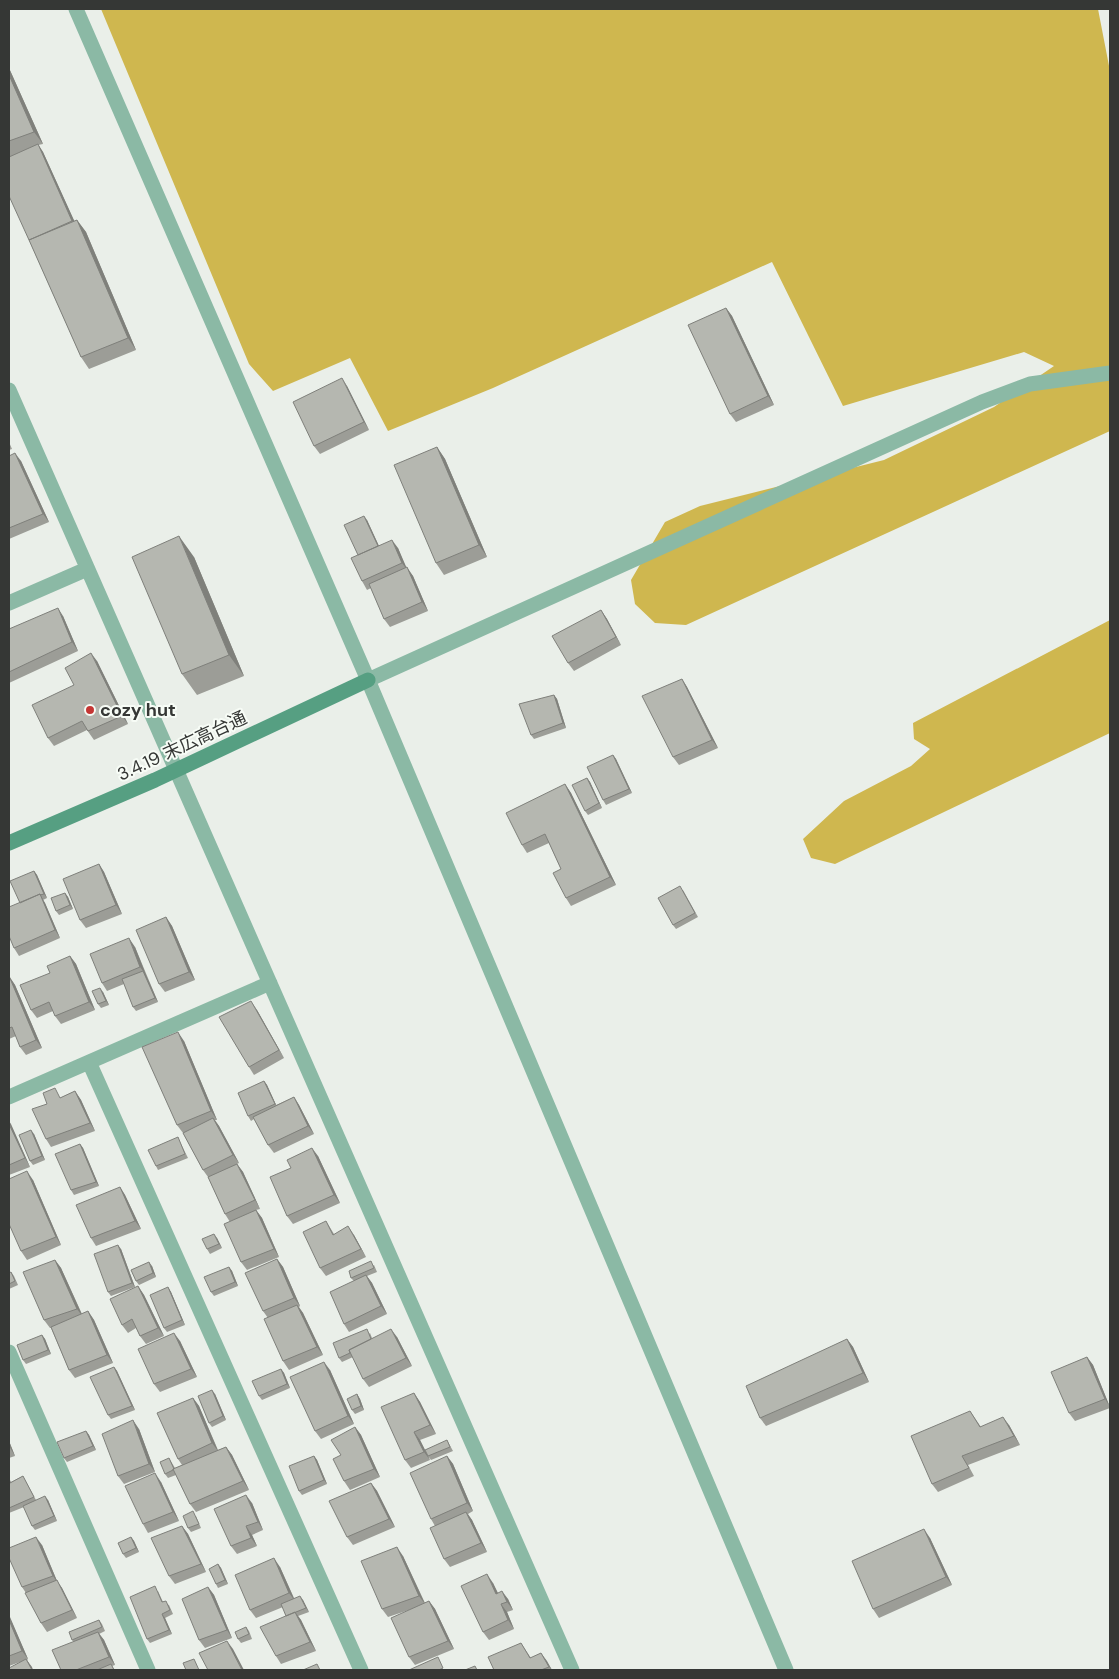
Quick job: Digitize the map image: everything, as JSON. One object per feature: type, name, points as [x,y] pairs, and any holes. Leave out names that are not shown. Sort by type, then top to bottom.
[{"type":"street","points":[[76,9],[368,680],[786,1670]]},
{"type":"street","points":[[368,680],[982,402],[1030,384],[1110,372]]},
{"type":"street","points":[[9,390],[572,1670]]},
{"type":"street","points":[[9,603],[88,569]]},
{"type":"street","name":"3.4.19 末広高台通","points":[[9,843],[176,770],[368,680]]},
{"type":"street","points":[[9,1097],[270,983]]},
{"type":"street","points":[[89,1062],[362,1670]]},
{"type":"street","points":[[9,1352],[148,1670]]},
{"type":"shaded area","points":[[101,9],[1098,9],[1110,71],[1110,431],[686,625],[655,623],[635,604],[631,580],[665,522],[700,506],[884,460],[994,407],[1054,366],[1024,352],[843,406],[772,262],[493,388],[388,431],[350,358],[273,391],[249,364]]},
{"type":"shaded area","points":[[1110,620],[1110,733],[835,864],[811,858],[803,839],[844,801],[911,766],[930,749],[914,739],[913,723]]},
{"type":"building","points":[[9,75],[34,132],[9,141]]},
{"type":"building","points":[[38,144],[72,221],[29,240],[9,196],[9,157]]},
{"type":"building","points":[[77,220],[128,338],[81,357],[29,240]]},
{"type":"building","points":[[726,308],[768,396],[730,414],[688,325]]},
{"type":"building","points":[[342,378],[364,422],[314,446],[293,402]]},
{"type":"building","points":[[437,447],[479,545],[436,563],[394,465]]},
{"type":"building","points":[[15,453],[43,514],[9,528],[9,456]]},
{"type":"building","points":[[364,516],[378,546],[358,555],[344,525]]},
{"type":"building","points":[[179,536],[229,655],[182,674],[132,557]]},
{"type":"building","points":[[392,540],[402,563],[362,581],[351,558]]},
{"type":"building","points":[[407,567],[422,602],[384,619],[369,584]]},
{"type":"building","points":[[58,608],[72,642],[9,672],[9,629]]},
{"type":"building","points":[[601,610],[616,637],[568,663],[552,636]]},
{"type":"building","points":[[91,653],[122,716],[88,731],[82,721],[48,738],[32,705],[74,685],[65,668]]},
{"type":"building","points":[[682,679],[712,740],[673,757],[642,696]]},
{"type":"building","points":[[554,695],[563,723],[531,735],[519,704]]},
{"type":"building","points":[[613,755],[629,789],[603,800],[587,767]]},
{"type":"building","points":[[587,778],[599,803],[585,811],[572,785]]},
{"type":"building","points":[[565,784],[610,877],[566,898],[553,873],[561,869],[545,834],[522,845],[506,813]]},
{"type":"building","points":[[99,864],[116,905],[80,920],[63,879]]},
{"type":"building","points":[[34,871],[44,894],[20,903],[10,881]]},
{"type":"building","points":[[680,886],[695,913],[673,925],[658,898]]},
{"type":"building","points":[[65,893],[70,905],[56,911],[51,898]]},
{"type":"building","points":[[40,894],[55,930],[14,948],[9,936],[9,907]]},
{"type":"building","points":[[166,917],[189,972],[159,984],[136,930]]},
{"type":"building","points":[[129,938],[140,967],[102,983],[90,954]]},
{"type":"building","points":[[70,956],[89,1002],[55,1016],[49,1002],[31,1010],[20,985],[50,973],[47,966]]},
{"type":"building","points":[[143,971],[155,998],[133,1007],[122,979]]},
{"type":"building","points":[[9,976],[36,1040],[20,1047],[12,1027],[9,1028]]},
{"type":"building","points":[[100,988],[106,1001],[98,1004],[92,991]]},
{"type":"building","points":[[251,1001],[279,1050],[249,1067],[219,1017]]},
{"type":"building","points":[[178,1032],[211,1111],[177,1125],[142,1047]]},
{"type":"building","points":[[264,1081],[275,1104],[248,1116],[238,1093]]},
{"type":"building","points":[[55,1088],[60,1098],[75,1091],[90,1123],[46,1139],[32,1109],[47,1104],[43,1093]]},
{"type":"building","points":[[294,1097],[308,1126],[268,1145],[253,1117]]},
{"type":"building","points":[[213,1118],[233,1155],[203,1170],[183,1133]]},
{"type":"building","points":[[9,1124],[25,1158],[9,1165]]},
{"type":"building","points":[[31,1130],[42,1156],[30,1161],[19,1135]]},
{"type":"building","points":[[178,1137],[185,1154],[156,1166],[148,1150]]},
{"type":"building","points":[[80,1144],[96,1182],[71,1190],[55,1154]]},
{"type":"building","points":[[312,1148],[334,1195],[287,1216],[270,1177],[291,1168],[287,1160]]},
{"type":"building","points":[[237,1164],[255,1200],[225,1214],[208,1177]]},
{"type":"building","points":[[27,1171],[56,1237],[21,1251],[9,1224],[9,1179]]},
{"type":"building","points":[[120,1187],[135,1221],[91,1238],[76,1205]]},
{"type":"building","points":[[256,1210],[274,1249],[241,1262],[224,1224]]},
{"type":"building","points":[[326,1221],[333,1235],[348,1226],[361,1249],[320,1268],[303,1232]]},
{"type":"building","points":[[214,1234],[219,1244],[207,1249],[202,1239]]},
{"type":"building","points":[[118,1245],[132,1283],[108,1292],[94,1254]]},
{"type":"building","points":[[277,1259],[294,1298],[263,1311],[245,1273]]},
{"type":"building","points":[[55,1260],[77,1309],[44,1320],[23,1272]]},
{"type":"building","points":[[371,1261],[374,1268],[351,1278],[349,1271]]},
{"type":"building","points":[[149,1262],[153,1273],[136,1281],[131,1270]]},
{"type":"building","points":[[229,1267],[235,1282],[211,1292],[204,1277]]},
{"type":"building","points":[[11,1272],[15,1281],[9,1284],[9,1273]]},
{"type":"building","points":[[366,1275],[381,1306],[344,1324],[330,1292]]},
{"type":"building","points":[[138,1286],[158,1328],[140,1336],[132,1319],[122,1325],[110,1299]]},
{"type":"building","points":[[168,1287],[182,1320],[164,1328],[150,1295]]},
{"type":"building","points":[[297,1305],[317,1347],[283,1361],[264,1319]]},
{"type":"building","points":[[88,1311],[107,1355],[69,1370],[51,1327]]},
{"type":"building","points":[[367,1329],[371,1339],[349,1350],[350,1353],[339,1358],[333,1343]]},
{"type":"building","points":[[391,1329],[406,1358],[363,1379],[349,1350]]},
{"type":"building","points":[[174,1333],[191,1369],[154,1384],[138,1349]]},
{"type":"building","points":[[42,1335],[48,1350],[23,1360],[17,1345]]},
{"type":"building","points":[[847,1339],[863,1373],[760,1418],[746,1386]]},
{"type":"building","points":[[1087,1357],[1105,1399],[1069,1413],[1051,1372]]},
{"type":"building","points":[[324,1362],[348,1416],[315,1431],[290,1377]]},
{"type":"building","points":[[114,1367],[132,1406],[108,1415],[90,1377]]},
{"type":"building","points":[[281,1369],[287,1384],[259,1396],[252,1381]]},
{"type":"building","points":[[212,1390],[223,1416],[209,1423],[198,1396]]},
{"type":"building","points":[[414,1393],[430,1425],[414,1432],[424,1452],[405,1460],[381,1407]]},
{"type":"building","points":[[357,1394],[361,1406],[352,1410],[347,1399]]},
{"type":"building","points":[[193,1398],[212,1443],[178,1459],[157,1413]]},
{"type":"building","points":[[970,1411],[980,1427],[1003,1417],[1014,1436],[962,1456],[969,1468],[932,1484],[911,1436]]},
{"type":"building","points":[[133,1420],[149,1464],[118,1476],[102,1434]]},
{"type":"building","points":[[355,1427],[374,1469],[344,1481],[333,1459],[341,1455],[331,1440]]},
{"type":"building","points":[[86,1431],[93,1446],[64,1458],[57,1442]]},
{"type":"building","points":[[447,1440],[450,1447],[428,1456],[425,1450]]},
{"type":"building","points":[[226,1447],[243,1481],[190,1504],[173,1469]]},
{"type":"building","points":[[314,1456],[324,1480],[299,1491],[289,1466]]},
{"type":"building","points":[[447,1456],[467,1503],[431,1519],[410,1473]]},
{"type":"building","points":[[169,1458],[174,1469],[165,1474],[160,1462]]},
{"type":"building","points":[[155,1473],[173,1512],[143,1524],[125,1486]]},
{"type":"building","points":[[23,1476],[34,1497],[9,1508],[9,1479],[10,1483]]},
{"type":"building","points":[[371,1483],[389,1519],[347,1537],[329,1501]]},
{"type":"building","points":[[246,1495],[258,1522],[246,1526],[251,1538],[231,1546],[214,1509]]},
{"type":"building","points":[[45,1496],[54,1516],[32,1526],[23,1506]]},
{"type":"building","points":[[193,1511],[199,1524],[188,1528],[183,1516]]},
{"type":"building","points":[[466,1512],[481,1543],[444,1559],[430,1528]]},
{"type":"building","points":[[182,1526],[201,1564],[169,1576],[151,1538]]},
{"type":"building","points":[[924,1529],[946,1577],[873,1609],[852,1561]]},
{"type":"building","points":[[36,1537],[53,1576],[22,1587],[9,1558],[9,1548]]},
{"type":"building","points":[[131,1537],[136,1548],[123,1554],[118,1543]]},
{"type":"building","points":[[397,1547],[419,1596],[382,1609],[361,1561]]},
{"type":"building","points":[[274,1558],[289,1593],[250,1610],[235,1575]]},
{"type":"building","points":[[218,1564],[225,1580],[216,1584],[209,1569]]},
{"type":"building","points":[[487,1574],[496,1594],[502,1591],[507,1602],[501,1604],[508,1620],[483,1632],[461,1586]]},
{"type":"building","points":[[57,1580],[72,1610],[41,1623],[25,1593]]},
{"type":"building","points":[[155,1586],[162,1602],[166,1601],[170,1610],[162,1614],[169,1630],[147,1639],[130,1597]]},
{"type":"building","points":[[208,1587],[227,1630],[199,1640],[182,1599]]},
{"type":"building","points":[[300,1596],[306,1608],[286,1616],[281,1604]]},
{"type":"building","points":[[429,1601],[448,1641],[409,1657],[391,1618]]},
{"type":"building","points":[[295,1612],[310,1642],[276,1656],[260,1627]]},
{"type":"building","points":[[9,1620],[22,1651],[9,1656]]},
{"type":"building","points":[[99,1620],[102,1627],[72,1640],[69,1632]]},
{"type":"building","points":[[246,1627],[249,1634],[238,1639],[235,1632]]},
{"type":"building","points":[[98,1632],[109,1657],[76,1670],[61,1670],[52,1650]]},
{"type":"building","points":[[227,1641],[242,1670],[208,1670],[199,1653]]},
{"type":"building","points":[[521,1643],[530,1658],[541,1653],[549,1667],[541,1670],[494,1670],[488,1657]]},
{"type":"building","points":[[438,1657],[443,1668],[439,1670],[409,1670]]},
{"type":"building","points":[[26,1659],[32,1670],[9,1670],[9,1668]]},
{"type":"building","points":[[194,1659],[199,1670],[186,1670],[183,1663]]},
{"type":"building","points":[[111,1664],[114,1670],[97,1670]]},
{"type":"building","points":[[317,1664],[320,1670],[303,1670]]},
{"type":"building","points":[[475,1666],[477,1670],[465,1670]]},
{"type":"place","name":"cozy hut","points":[[90,710]]}]
